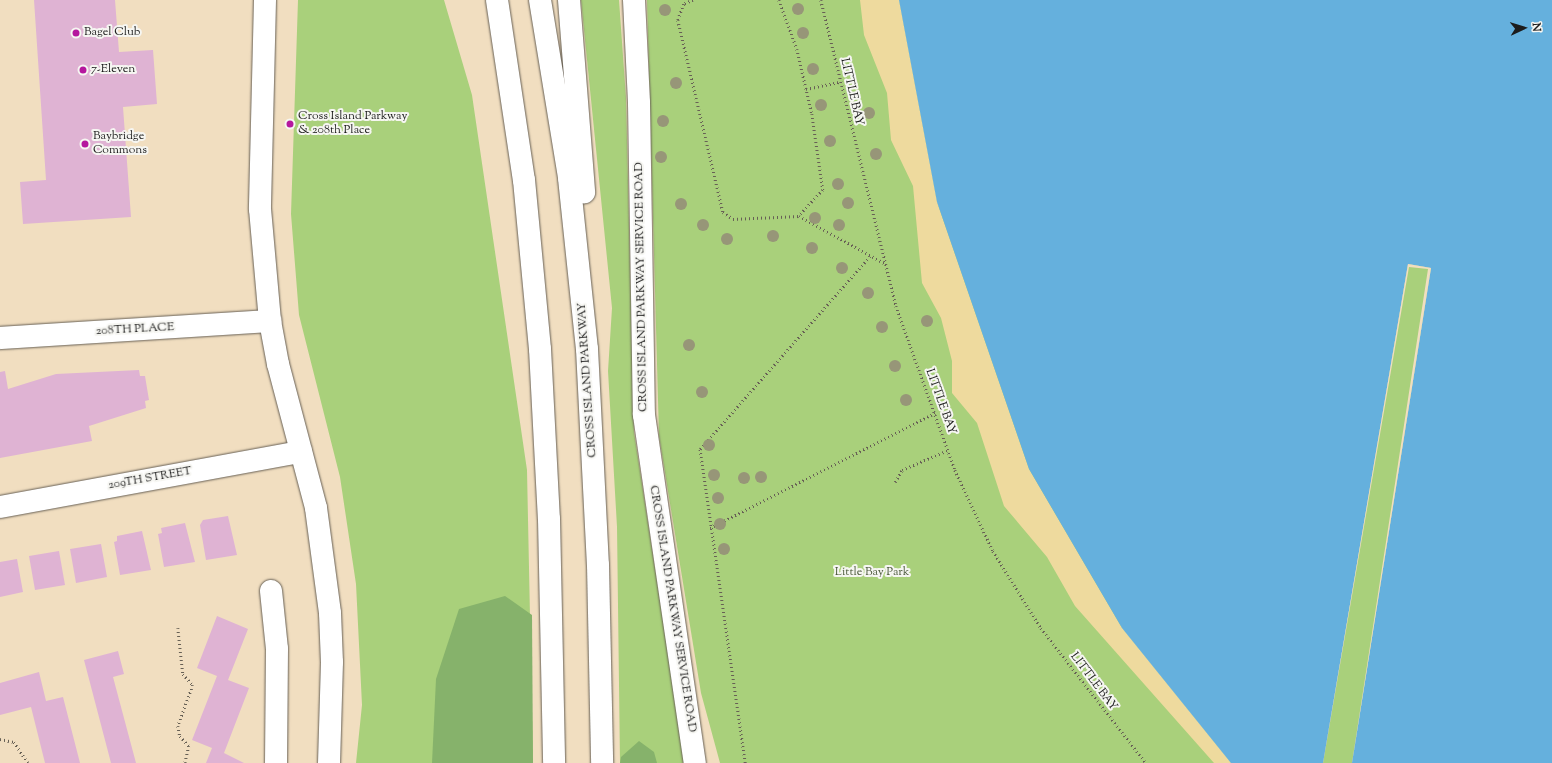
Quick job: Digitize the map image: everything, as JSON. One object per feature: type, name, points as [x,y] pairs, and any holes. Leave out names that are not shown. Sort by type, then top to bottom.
[{"type":"main road","points":[[265,0],[260,209],[270,321],[316,508],[330,613],[329,763]]},
{"type":"main road","points":[[497,0],[524,180],[540,349],[549,519],[554,763]]},
{"type":"main road","name":"CROSS ISLAND PARKWAY","points":[[540,0],[569,178],[590,393],[602,763]]},
{"type":"main road","points":[[569,0],[583,177],[590,393]]},
{"type":"main road","name":"CROSS ISLAND PARKWAY SERVICE ROAD","points":[[634,0],[639,102],[644,415],[689,706],[695,763]]},
{"type":"main road","name":"208TH PLACE","points":[[0,338],[270,321]]},
{"type":"main road","name":"209TH STREET","points":[[0,506],[301,452]]},
{"type":"main road","points":[[271,591],[277,649],[276,763]]},
{"type":"main road","points":[[689,706],[704,763]]},
{"type":"path","points":[[693,0],[684,4],[678,20],[723,212],[733,219],[799,216],[886,264]]},
{"type":"path","points":[[779,0],[797,49],[806,89],[824,190],[799,216]]},
{"type":"path","name":"LITTLE BAY","points":[[821,0],[896,306],[948,450],[993,551],[1041,628],[1146,763]]},
{"type":"path","points":[[806,89],[840,82]]},
{"type":"path","points":[[745,763],[710,528],[700,449],[870,256]]},
{"type":"path","points":[[710,528],[935,412]]},
{"type":"path","points":[[895,482],[902,470],[948,450]]},
{"type":"path","points":[[178,628],[183,674],[194,685],[178,726],[180,736],[189,746],[185,763]]},
{"type":"path","points":[[0,739],[14,742],[28,763]]},
{"type":"green space","points":[[298,0],[444,0],[472,95],[527,470],[533,763],[356,763],[362,705],[356,584],[340,477],[299,315],[291,214]]},
{"type":"green space","points":[[581,0],[619,0],[626,98],[634,432],[685,763],[620,763],[617,527],[608,371],[612,308]]},
{"type":"green space","name":"Little Bay Park","points":[[647,0],[899,0],[937,202],[1122,628],[1231,763],[720,763],[701,693],[659,436]]},
{"type":"green space","points":[[1408,264],[1431,268],[1352,763],[1323,763]]},
{"type":"green space","points":[[505,596],[532,615],[533,763],[432,763],[436,679],[459,609]]},
{"type":"green space","points":[[639,741],[654,752],[657,763],[620,763],[621,757]]},
{"type":"sand","points":[[860,0],[899,0],[937,202],[1029,469],[1122,628],[1231,763],[1214,763],[1075,606],[1047,557],[1004,506],[977,423],[952,393],[952,361],[941,318],[922,283],[913,186],[891,140],[887,93],[864,35]]},
{"type":"water","points":[[899,0],[1552,0],[1552,763],[1352,763],[1431,268],[1408,264],[1323,763],[1231,763],[1122,628],[1029,469],[937,202]]},
{"type":"pier","points":[[1408,264],[1431,268],[1352,763],[1428,269],[1409,267],[1323,763]]},
{"type":"building","name":"Baybridge Commons","points":[[34,0],[115,0],[119,52],[153,50],[157,104],[123,107],[131,217],[23,224],[20,182],[46,180]]},
{"type":"building","points":[[139,370],[140,376],[145,376],[149,400],[145,401],[146,408],[89,426],[92,441],[0,458],[0,372],[5,371],[8,389],[56,374]]},
{"type":"building","points":[[228,516],[237,555],[206,560],[200,525],[203,520]]},
{"type":"building","points":[[185,523],[195,562],[164,567],[158,534],[162,533],[161,528]]},
{"type":"building","points":[[142,531],[151,570],[120,575],[114,542],[117,541],[117,536]]},
{"type":"building","points":[[101,544],[107,577],[76,583],[70,549]]},
{"type":"building","points":[[59,551],[65,585],[35,590],[29,556]]},
{"type":"building","points":[[17,559],[23,592],[0,597],[0,562]]},
{"type":"building","points":[[217,616],[248,629],[228,680],[249,688],[224,753],[244,763],[206,763],[212,748],[192,740],[217,676],[197,668]]},
{"type":"building","points":[[118,651],[124,674],[113,677],[136,763],[111,763],[84,660]]},
{"type":"building","points":[[39,672],[46,701],[63,697],[80,763],[45,763],[31,707],[0,715],[0,683]]},
{"type":"place","name":"Bagel Club","points":[[76,33]]},
{"type":"place","name":"7-Eleven","points":[[83,70]]},
{"type":"place","name":"Cross Island Parkway & 208th Place","points":[[290,124]]},
{"type":"place","name":"Baybridge Commons","points":[[85,144]]}]
